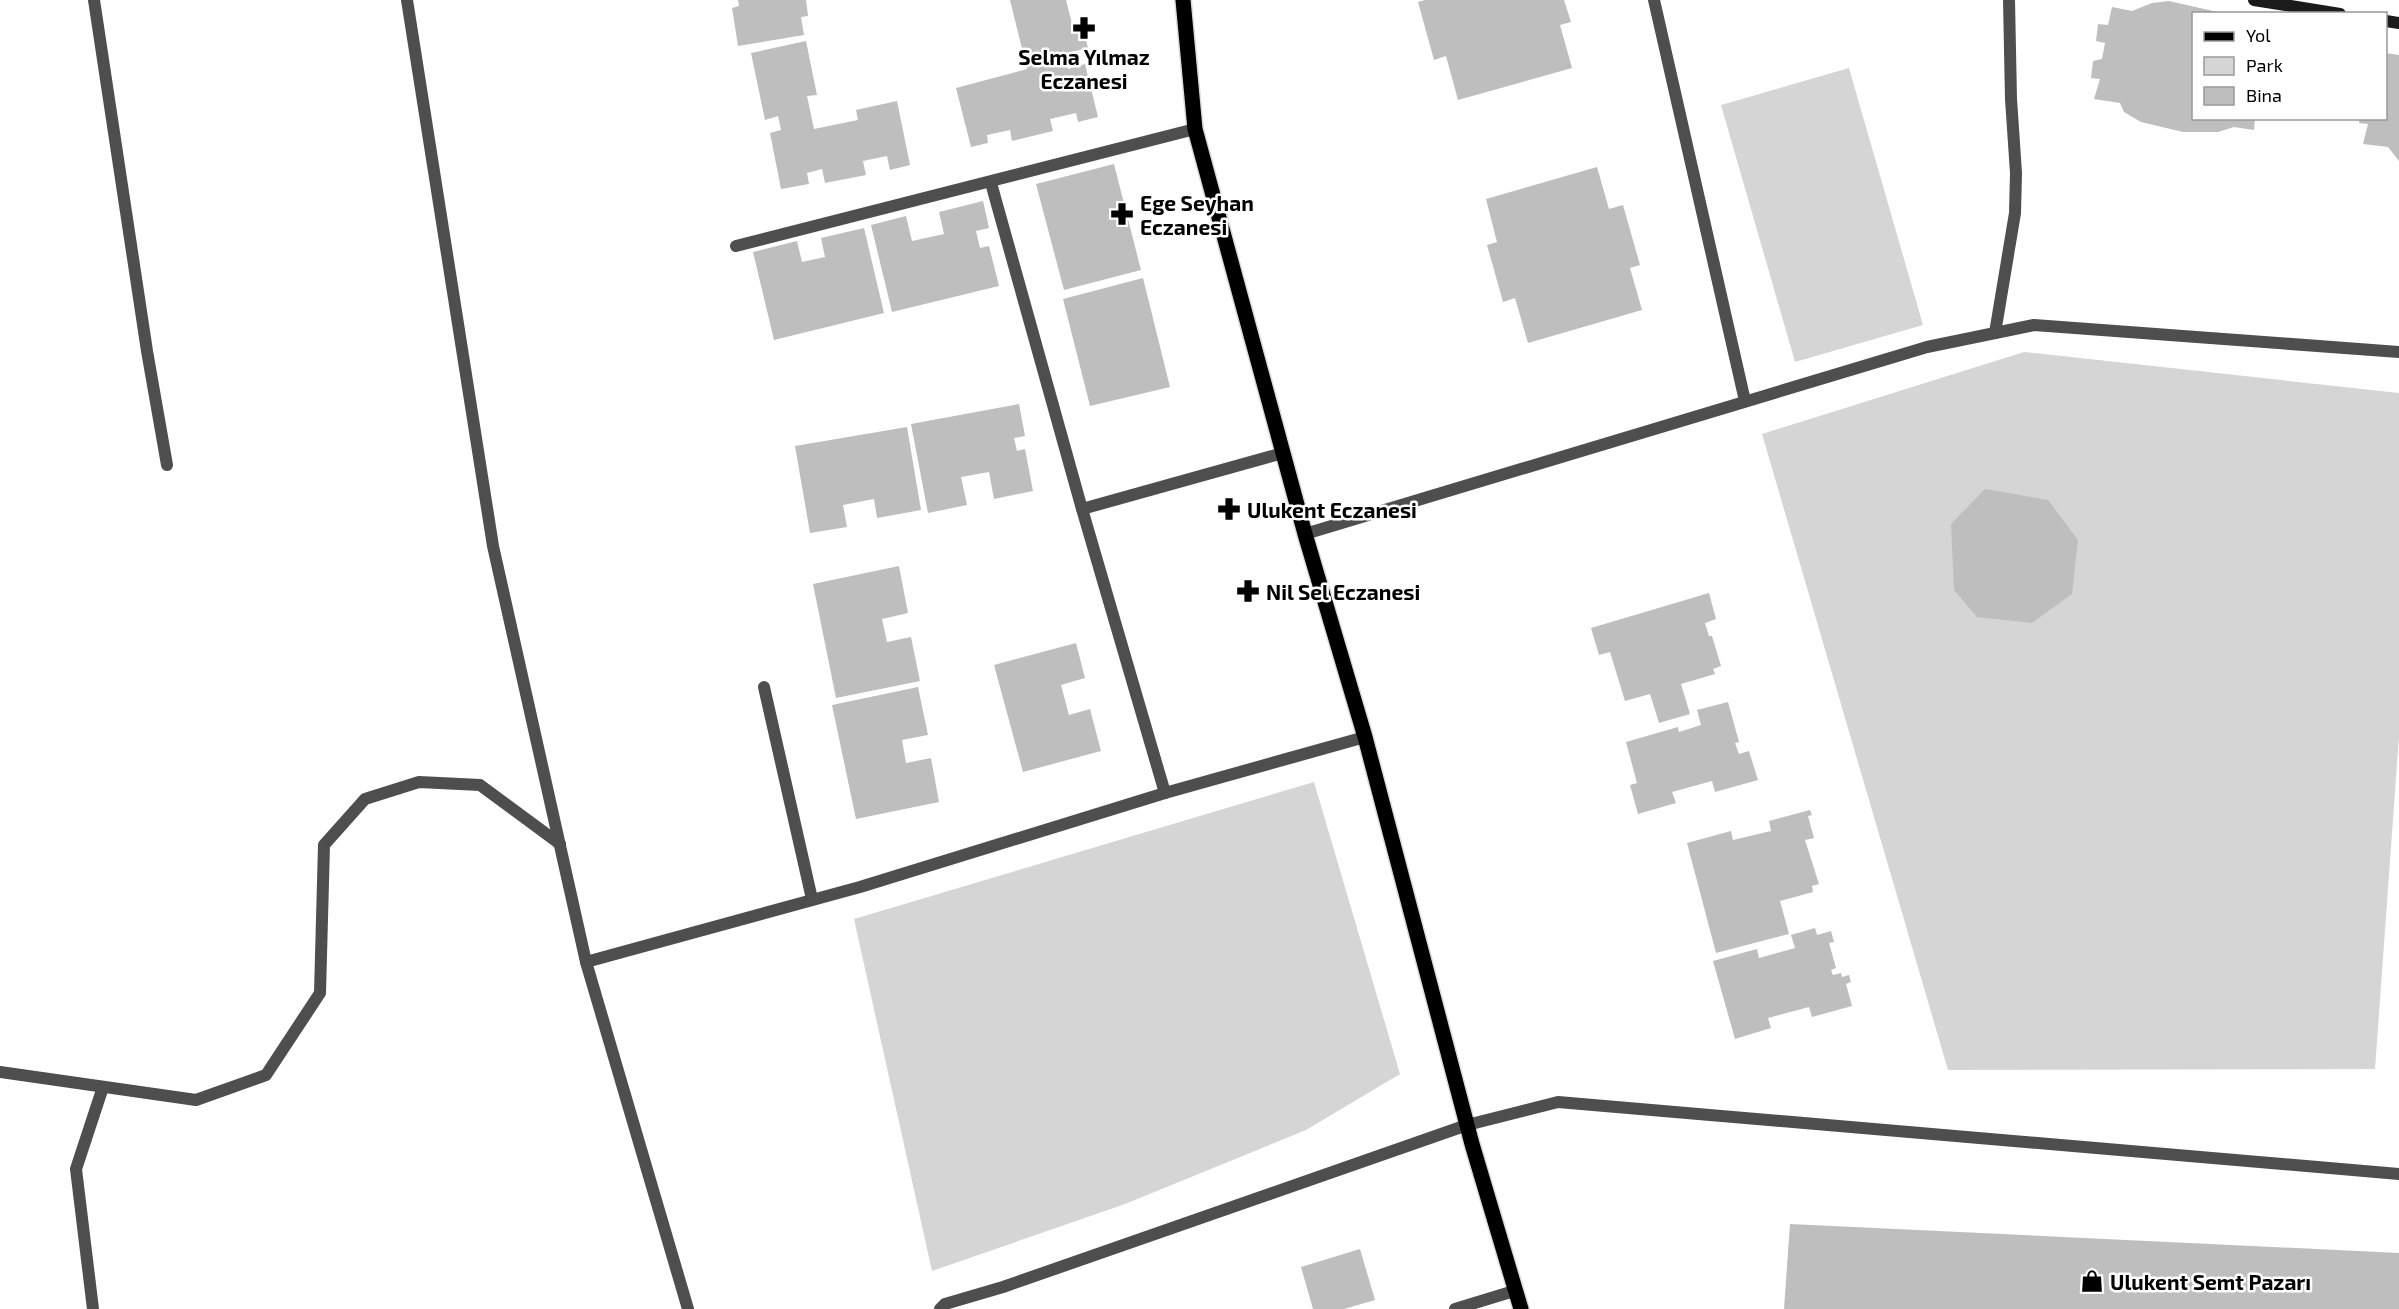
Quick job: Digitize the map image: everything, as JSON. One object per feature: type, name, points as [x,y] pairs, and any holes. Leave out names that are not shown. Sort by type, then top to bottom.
[{"type":"main road","points":[[1183,0],[1195,129],[1305,534],[1365,737],[1467,1125],[1514,1292],[1521,1309]]},
{"type":"street","points":[[94,0],[147,351],[167,465]]},
{"type":"street","points":[[406,0],[493,546],[586,962],[688,1309]]},
{"type":"street","points":[[1654,0],[1745,401]]},
{"type":"street","points":[[1995,333],[2015,213],[2016,173],[2011,99],[2009,0]]},
{"type":"street","points":[[2254,0],[2328,12]]},
{"type":"street","points":[[736,246],[991,183],[1195,129]]},
{"type":"street","points":[[991,183],[1165,794]]},
{"type":"street","points":[[1305,534],[1927,347],[2034,325],[2399,352]]},
{"type":"street","points":[[1082,509],[1284,453]]},
{"type":"street","points":[[764,687],[812,899]]},
{"type":"street","points":[[586,962],[812,899],[1365,737]]},
{"type":"street","points":[[0,1072],[196,1100],[266,1075],[320,993],[324,844],[365,799],[419,782],[480,785],[560,844]]},
{"type":"street","points":[[93,1309],[76,1169],[103,1087]]},
{"type":"street","points":[[940,1309],[945,1304],[1003,1287],[1467,1125],[1558,1102],[2399,1174]]},
{"type":"street","points":[[1455,1309],[1514,1292]]},
{"type":"green space","points":[[1849,68],[1923,325],[1795,362],[1721,105]]},
{"type":"green space","points":[[2024,352],[2399,393],[2399,736],[2375,1069],[1948,1070],[1762,434]]},
{"type":"green space","points":[[1314,782],[1400,1074],[1306,1130],[1125,1204],[932,1271],[854,919]]},
{"type":"building","points":[[738,0],[806,0],[808,16],[801,17],[804,35],[738,46],[732,8],[739,6]]},
{"type":"building","points":[[1010,0],[1066,0],[1072,24],[1081,21],[1088,48],[1064,54],[1068,69],[1085,64],[1098,117],[1078,122],[1076,113],[1050,119],[1053,131],[1012,141],[1010,130],[987,135],[988,143],[971,147],[956,88],[1027,69]]},
{"type":"building","points":[[1425,0],[1564,0],[1571,22],[1560,25],[1572,68],[1458,100],[1446,56],[1434,60],[1418,2]]},
{"type":"building","points":[[2169,1],[2218,12],[2192,12],[2192,120],[2255,120],[2254,130],[2234,127],[2218,132],[2183,132],[2141,122],[2124,112],[2120,103],[2094,99],[2100,79],[2091,78],[2093,61],[2102,59],[2105,43],[2096,41],[2098,24],[2108,25],[2112,7],[2132,11],[2152,3]]},
{"type":"building","points":[[806,41],[817,95],[807,96],[814,129],[858,120],[856,110],[897,101],[910,165],[890,170],[887,156],[863,161],[866,175],[825,183],[822,169],[807,173],[809,184],[781,189],[770,133],[781,130],[778,116],[765,120],[751,53]]},
{"type":"building","points":[[2387,53],[2399,55],[2399,161],[2388,147],[2363,144],[2368,124],[2359,123],[2360,120],[2387,120]]},
{"type":"building","points":[[1114,164],[1141,270],[1064,290],[1036,184]]},
{"type":"building","points":[[1597,167],[1609,209],[1623,205],[1640,265],[1630,268],[1642,310],[1528,343],[1515,298],[1503,302],[1487,245],[1497,242],[1486,199]]},
{"type":"building","points":[[983,201],[989,228],[976,231],[980,248],[989,246],[999,286],[892,312],[871,225],[906,216],[912,241],[944,234],[939,212]]},
{"type":"building","points":[[864,228],[884,313],[774,340],[753,252],[797,241],[802,262],[825,257],[821,238]]},
{"type":"building","points":[[1143,278],[1170,387],[1090,406],[1063,299]]},
{"type":"building","points":[[1019,404],[1025,436],[1014,438],[1017,451],[1025,449],[1033,491],[994,499],[989,472],[961,477],[967,505],[928,513],[911,424]]},
{"type":"building","points":[[907,427],[921,510],[877,518],[874,499],[843,505],[847,527],[810,533],[795,446]]},
{"type":"building","points":[[1985,489],[2048,500],[2078,540],[2072,594],[2032,623],[1977,617],[1954,590],[1951,524]]},
{"type":"building","points":[[899,566],[908,613],[882,619],[887,642],[911,637],[920,681],[836,698],[813,584]]},
{"type":"building","points":[[1709,593],[1716,619],[1705,623],[1709,636],[1712,636],[1721,666],[1713,669],[1715,674],[1681,684],[1690,714],[1659,723],[1650,694],[1625,701],[1610,652],[1599,655],[1591,628]]},
{"type":"building","points":[[1076,643],[1085,678],[1061,685],[1069,715],[1090,709],[1101,751],[1023,772],[994,665]]},
{"type":"building","points":[[918,687],[928,735],[902,740],[906,763],[931,758],[939,802],[856,819],[832,705]]},
{"type":"building","points":[[1728,702],[1739,742],[1735,743],[1739,754],[1749,751],[1758,780],[1715,792],[1712,781],[1672,792],[1676,803],[1638,814],[1630,785],[1637,783],[1626,742],[1678,727],[1679,732],[1701,725],[1697,710]]},
{"type":"building","points":[[1810,810],[1812,815],[1808,816],[1814,838],[1805,840],[1819,884],[1812,886],[1813,892],[1780,901],[1789,934],[1716,953],[1687,843],[1731,831],[1733,840],[1771,831],[1769,821]]},
{"type":"building","points":[[1815,928],[1817,935],[1831,931],[1834,942],[1829,943],[1836,968],[1831,970],[1833,975],[1841,973],[1842,977],[1849,975],[1851,982],[1846,984],[1852,1006],[1812,1017],[1809,1007],[1768,1018],[1771,1028],[1735,1039],[1713,961],[1757,949],[1759,958],[1795,948],[1791,935]]},
{"type":"building","name":"Ulukent Semt Pazarı","points":[[1790,1224],[2399,1253],[2399,1309],[1784,1309]]},
{"type":"building","points":[[1360,1249],[1375,1300],[1344,1309],[1313,1309],[1301,1267]]},
{"type":"place","name":"Selma Yılmaz Eczanesi","points":[[1084,28]]},
{"type":"place","name":"Ege Seyhan Eczanesi","points":[[1122,214]]},
{"type":"place","name":"Ulukent Eczanesi","points":[[1229,509]]},
{"type":"place","name":"Nil Sel Eczanesi","points":[[1248,591]]},
{"type":"place","name":"Ulukent Semt Pazarı","points":[[2092,1281]]}]
